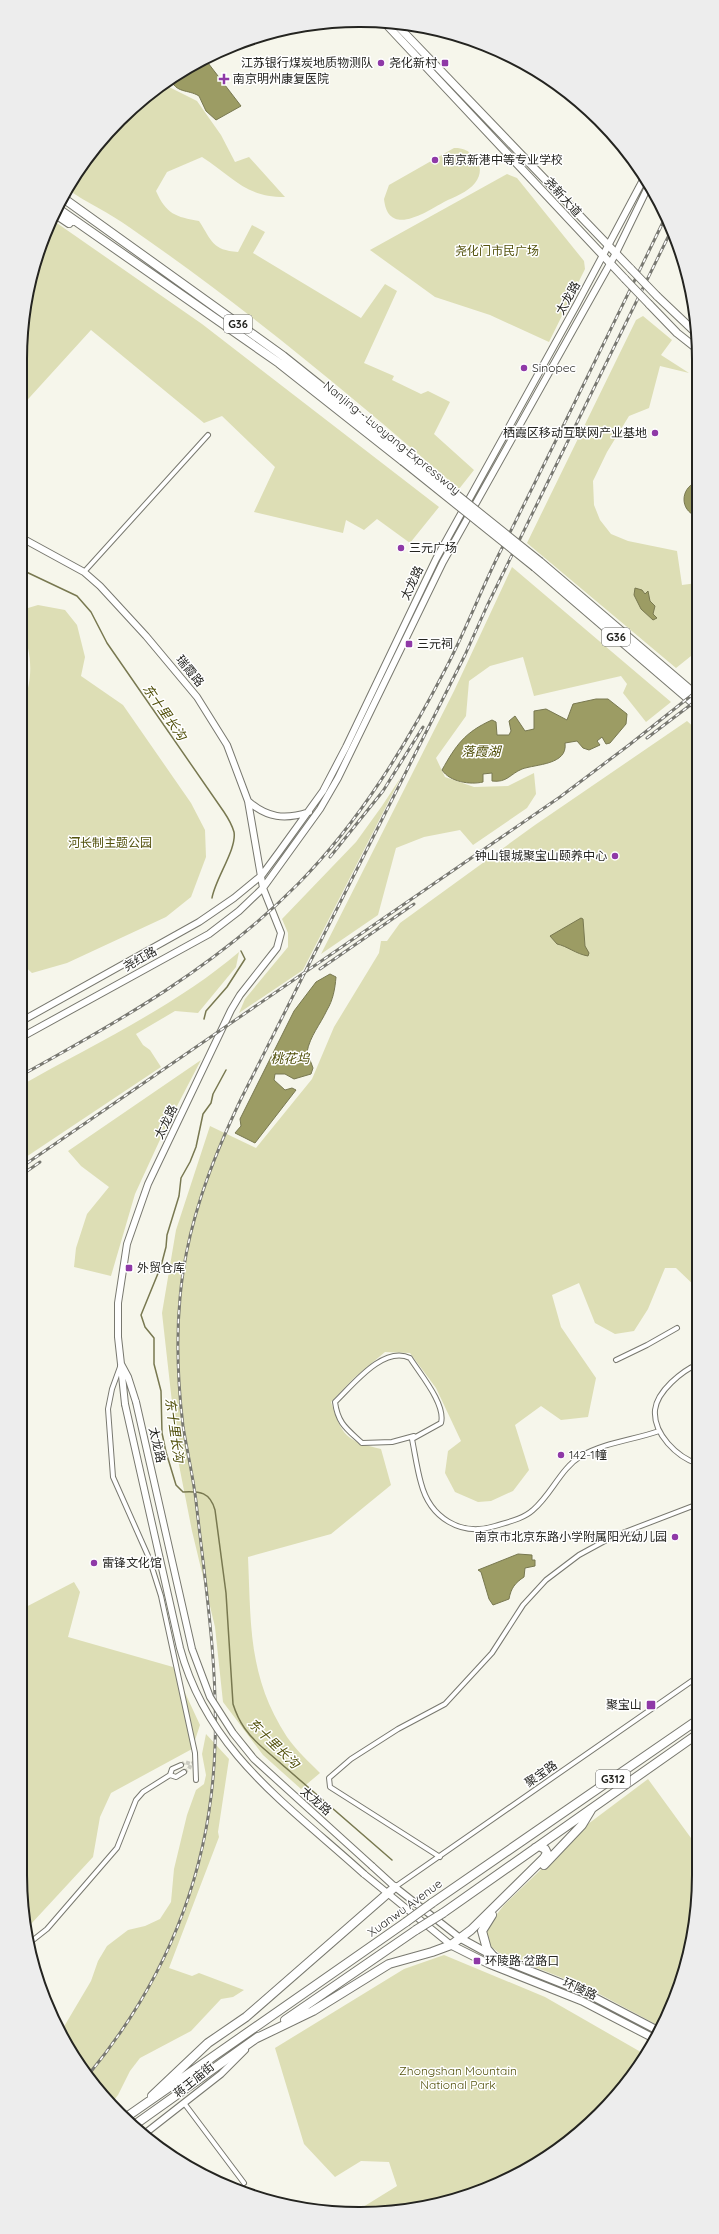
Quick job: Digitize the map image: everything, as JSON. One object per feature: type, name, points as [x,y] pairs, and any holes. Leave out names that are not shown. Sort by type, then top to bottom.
[{"type":"highway","name":"Nanjing - Luoyang Expressway","points":[[68,201],[283,356],[405,458],[692,692]]},
{"type":"highway","name":"Nanjing - Luoyang Expressway","points":[[61,211],[122,256],[279,363],[405,458]]},
{"type":"highway","points":[[59,216],[122,256]]},
{"type":"highway","name":"Nanjing - Luoyang Expressway","points":[[538,565],[692,702]]},
{"type":"highway","name":"Xuanwu Avenue","points":[[130,2115],[432,1903],[692,1724]]},
{"type":"highway","name":"Xuanwu Avenue","points":[[138,2122],[255,2039],[443,1912],[692,1738]]},
{"type":"highway","points":[[492,1956],[483,1940],[482,1932],[486,1922],[498,1908],[552,1857],[582,1824],[591,1808]]},
{"type":"highway","points":[[255,2039],[313,2011],[389,1964],[451,1945],[471,1930],[544,1858],[547,1853],[545,1849],[539,1846],[535,1848]]},
{"type":"highway","points":[[140,2108],[167,2080],[208,2043],[251,2013],[395,1887]]},
{"type":"main road","name":"尧新大道","points":[[390,29],[523,169],[602,257],[677,333],[691,344]]},
{"type":"main road","name":"尧新大道","points":[[402,30],[690,328]]},
{"type":"main road","name":"环陵路","points":[[460,1938],[492,1956],[586,1993],[654,2029]]},
{"type":"main road","name":"环陵路","points":[[451,1945],[489,1964],[582,2001],[650,2036]]},
{"type":"street","name":"太龙路","points":[[460,1938],[395,1887],[254,1759],[233,1733],[210,1697],[192,1649],[136,1402],[128,1377],[121,1364],[117,1320],[120,1277],[127,1244],[148,1184],[231,1010],[245,989],[270,958],[280,940],[281,933],[263,888],[262,875],[323,791],[346,747],[436,559],[609,245],[641,183]]},
{"type":"street","name":"太龙路","points":[[263,888],[320,809],[338,778],[443,562],[616,253],[646,191]]},
{"type":"street","points":[[84,572],[208,435]]},
{"type":"street","name":"瑞霞路","points":[[27,541],[84,572],[110,596],[141,630],[207,711],[227,745],[248,801],[262,875]]},
{"type":"street","points":[[248,801],[258,809],[279,817],[294,817],[308,812]]},
{"type":"street","name":"尧红路","points":[[27,1018],[199,922],[234,898],[262,875]]},
{"type":"street","name":"尧红路","points":[[27,1034],[208,934],[239,911],[263,888]]},
{"type":"street","points":[[616,1360],[647,1346],[677,1328]]},
{"type":"street","points":[[414,1436],[392,1442],[362,1443],[344,1427],[336,1415],[335,1402],[380,1361],[394,1356],[405,1355],[410,1358],[437,1400],[443,1416],[441,1423],[414,1436],[412,1439],[421,1485],[431,1505],[442,1518],[460,1528],[483,1530],[511,1521],[532,1511],[544,1500],[554,1482],[581,1456],[596,1449],[659,1431]]},
{"type":"street","points":[[121,1364],[125,1404],[180,1648],[191,1683],[202,1706],[229,1748],[251,1773],[387,1894],[451,1945]]},
{"type":"street","points":[[121,1364],[112,1389],[108,1409],[114,1477],[146,1551],[160,1596],[195,1754],[196,1780]]},
{"type":"street","points":[[692,1368],[680,1375],[663,1392],[655,1409],[659,1431],[672,1447],[692,1462]]},
{"type":"street","points":[[440,1857],[330,1787],[329,1778],[358,1755],[398,1730],[445,1704],[492,1653],[523,1605],[546,1580],[579,1555],[612,1537],[692,1506]]},
{"type":"street","name":"聚宝路","points":[[395,1887],[692,1681]]},
{"type":"street","points":[[33,1940],[52,1924],[117,1848],[136,1800],[143,1792],[170,1775],[172,1770],[181,1765]]},
{"type":"street","points":[[170,1775],[176,1776],[184,1772]]},
{"type":"street","name":"蒋王庙街","points":[[148,2131],[221,2074],[255,2039]]},
{"type":"street","points":[[184,2103],[244,2182]]},
{"type":"green space","points":[[169,87],[197,101],[221,135],[235,162],[249,157],[285,197],[260,194],[249,190],[202,157],[167,172],[156,191],[164,205],[168,210],[178,216],[199,221],[210,239],[218,247],[229,251],[238,252],[252,225],[265,232],[253,253],[361,318],[385,284],[397,291],[364,363],[394,376],[392,380],[421,394],[428,391],[450,402],[434,434],[474,470],[459,489],[339,387],[215,289],[122,222],[72,193],[83,175],[124,124],[140,110]]},
{"type":"green space","points":[[454,148],[467,151],[476,159],[480,171],[479,177],[475,183],[465,192],[418,216],[400,220],[393,217],[387,211],[384,199],[389,185]]},
{"type":"green space","name":"尧化门市民广场","points":[[507,174],[517,178],[584,261],[585,269],[549,342],[490,315],[435,297],[370,250]]},
{"type":"green space","points":[[56,223],[202,324],[439,507],[410,543],[377,519],[364,530],[346,520],[343,533],[254,512],[275,467],[222,416],[204,423],[91,330],[27,400],[28,338],[33,295],[38,273]]},
{"type":"green space","points":[[643,316],[672,340],[661,355],[689,373],[660,366],[649,408],[629,416],[607,452],[593,481],[594,505],[600,520],[611,534],[628,541],[677,551],[682,585],[692,584],[692,654],[676,668],[527,543],[636,320]]},
{"type":"green space","points":[[512,567],[671,702],[646,722],[623,693],[627,684],[621,676],[534,696],[523,657],[490,666],[469,681],[466,716],[436,758],[445,777],[474,787],[508,786],[534,773],[536,794],[527,808],[473,845],[460,830],[424,837],[396,848],[378,915],[321,954],[454,691]]},
{"type":"green space","name":"河长制主题公园","points":[[38,605],[65,610],[77,625],[85,657],[81,676],[123,705],[191,803],[205,830],[206,857],[191,897],[166,917],[67,963],[32,973],[27,968],[27,692],[30,677],[27,642],[28,608]]},
{"type":"green space","points":[[687,721],[692,726],[692,1283],[676,1268],[665,1268],[648,1309],[634,1331],[615,1334],[595,1323],[579,1283],[552,1295],[561,1327],[596,1378],[588,1417],[561,1420],[541,1406],[515,1425],[529,1470],[513,1491],[491,1501],[478,1502],[455,1492],[445,1473],[448,1451],[461,1441],[436,1388],[410,1353],[385,1352],[354,1378],[331,1402],[342,1430],[347,1435],[360,1443],[381,1449],[391,1485],[331,1534],[248,1557],[251,1628],[258,1672],[265,1693],[274,1715],[287,1737],[298,1751],[320,1773],[301,1789],[263,1755],[223,1702],[215,1627],[192,1531],[179,1465],[162,1313],[176,1230],[210,1126],[256,1148],[312,1079],[334,1027],[379,953],[381,941],[387,941],[400,923],[535,825]]},
{"type":"green space","points":[[401,777],[303,970],[239,1013],[245,999],[288,947],[288,933],[282,919],[356,842]]},
{"type":"green space","points":[[239,952],[236,967],[198,1013],[175,1011],[136,1034],[143,1045],[150,1050],[161,1067],[27,1156],[27,1082],[133,1024],[214,972]]},
{"type":"green space","points":[[201,1060],[164,1131],[135,1194],[111,1276],[74,1267],[76,1248],[87,1214],[109,1187],[81,1166],[68,1151]]},
{"type":"green space","points":[[74,1582],[80,1592],[68,1637],[173,1667],[200,1725],[192,1749],[111,1793],[100,1817],[93,1857],[31,1924],[27,1874],[27,1606]]},
{"type":"green space","points":[[206,1734],[229,1759],[218,1832],[219,1837],[169,1968],[192,1976],[199,1973],[244,1990],[233,1997],[221,1999],[191,2031],[140,2058],[130,2071],[115,2099],[83,2059],[64,2027],[91,1981],[98,1961],[107,1946],[128,1930],[145,1926],[160,1919],[171,1902],[174,1869],[187,1815],[196,1790],[204,1784],[206,1775],[202,1754]]},
{"type":"green space","points":[[648,1779],[692,1839],[691,1896],[686,1939],[681,1961],[667,2002],[656,2025],[588,1988],[499,1953],[489,1945],[486,1935],[490,1923],[504,1905],[588,1824]]},
{"type":"green space","name":"Zhongshan Mountain National Park","points":[[444,1955],[545,1997],[640,2052],[623,2077],[595,2110],[544,2151],[507,2173],[487,2182],[446,2196],[403,2204],[363,2207],[397,2186],[389,2162],[361,2161],[335,2177],[304,2144],[275,2048],[404,1969]]},
{"type":"water","points":[[208,63],[241,106],[216,120],[206,111],[199,96],[176,87],[174,84]]},
{"type":"water","points":[[691,485],[692,514],[687,509],[684,499],[687,489]]},
{"type":"water","points":[[635,588],[642,590],[645,594],[648,591],[650,601],[655,606],[653,614],[657,618],[653,620],[641,609],[634,595]]},
{"type":"water","name":"落霞湖","points":[[596,699],[608,699],[627,714],[626,724],[610,743],[606,744],[602,737],[597,741],[600,745],[589,750],[583,748],[577,741],[565,743],[565,750],[562,756],[556,760],[522,769],[501,781],[492,781],[492,773],[483,774],[483,782],[466,783],[455,780],[442,770],[462,740],[475,729],[492,720],[496,722],[497,735],[509,735],[511,731],[509,721],[515,716],[525,731],[534,729],[534,711],[546,709],[567,720],[573,704]]},
{"type":"water","points":[[581,918],[583,919],[585,946],[589,953],[588,956],[557,944],[550,936]]},
{"type":"water","name":"桃花坞","points":[[330,974],[336,977],[332,998],[308,1046],[307,1052],[313,1068],[311,1074],[294,1079],[285,1074],[275,1074],[274,1080],[285,1090],[292,1088],[296,1090],[255,1143],[235,1133],[241,1126],[240,1119],[294,1011],[316,982]]},
{"type":"water","points":[[518,1554],[532,1555],[532,1560],[535,1560],[535,1566],[525,1568],[524,1577],[514,1586],[509,1599],[493,1605],[489,1599],[481,1572],[478,1570]]},
{"type":"waterway","name":"东十里长沟","points":[[27,572],[77,596],[91,612],[107,643],[231,824],[234,832],[232,847],[212,898]]},
{"type":"waterway","name":"东十里长沟","points":[[204,1019],[206,1011],[227,987],[245,959],[241,951]]},
{"type":"waterway","name":"东十里长沟","points":[[226,1070],[213,1094],[211,1103],[203,1114],[196,1147],[181,1178],[179,1196],[167,1235],[166,1247],[161,1266],[141,1315],[145,1327],[154,1338],[154,1364],[161,1391],[162,1433],[176,1485],[183,1492],[204,1494],[210,1499],[215,1510],[226,1593],[233,1704],[241,1723],[258,1743],[392,1860]]},
{"type":"tunnel","points":[[181,1765],[185,1762],[191,1764],[195,1762]]},
{"type":"tunnel","points":[[184,1772],[189,1769],[191,1764]]},
{"type":"railway","points":[[27,1072],[131,1013],[201,966],[234,941],[267,914],[298,884],[320,860],[361,809],[414,727],[445,670],[499,554],[663,223]]},
{"type":"railway","points":[[91,2071],[117,2037],[141,2000],[163,1961],[180,1920],[194,1879],[205,1836],[212,1792],[215,1746],[215,1685],[213,1654],[196,1501],[183,1426],[178,1362],[180,1298],[183,1272],[194,1220],[210,1171],[241,1099],[465,655],[487,606],[668,236]]},
{"type":"railway","points":[[27,1163],[560,797],[692,695]]},
{"type":"railway","points":[[647,738],[692,704]]},
{"type":"railway","points":[[330,857],[383,791],[423,727]]},
{"type":"railway","points":[[320,969],[414,904]]},
{"type":"railway","points":[[27,1171],[40,1162]]},
{"type":"place","name":"江苏银行煤炭地质物测队","points":[[381,63]]},
{"type":"place","name":"尧化新村","points":[[445,63]]},
{"type":"place","name":"南京明州康复医院","points":[[224,79]]},
{"type":"place","name":"南京新港中等专业学校","points":[[435,160]]},
{"type":"place","name":"Sinopec","points":[[524,368]]},
{"type":"place","name":"栖霞区移动互联网产业基地","points":[[655,433]]},
{"type":"place","name":"三元广场","points":[[401,548]]},
{"type":"place","name":"三元祠","points":[[409,644]]},
{"type":"place","name":"钟山银城聚宝山颐养中心","points":[[615,856]]},
{"type":"place","name":"外贸仓库","points":[[129,1268]]},
{"type":"place","name":"142-1幢","points":[[561,1455]]},
{"type":"place","name":"南京市北京东路小学附属阳光幼儿园","points":[[675,1537]]},
{"type":"place","name":"雷锋文化馆","points":[[94,1563]]},
{"type":"place","name":"聚宝山","points":[[651,1705]]},
{"type":"place","name":"环陵路·岔路口","points":[[477,1961]]}]
